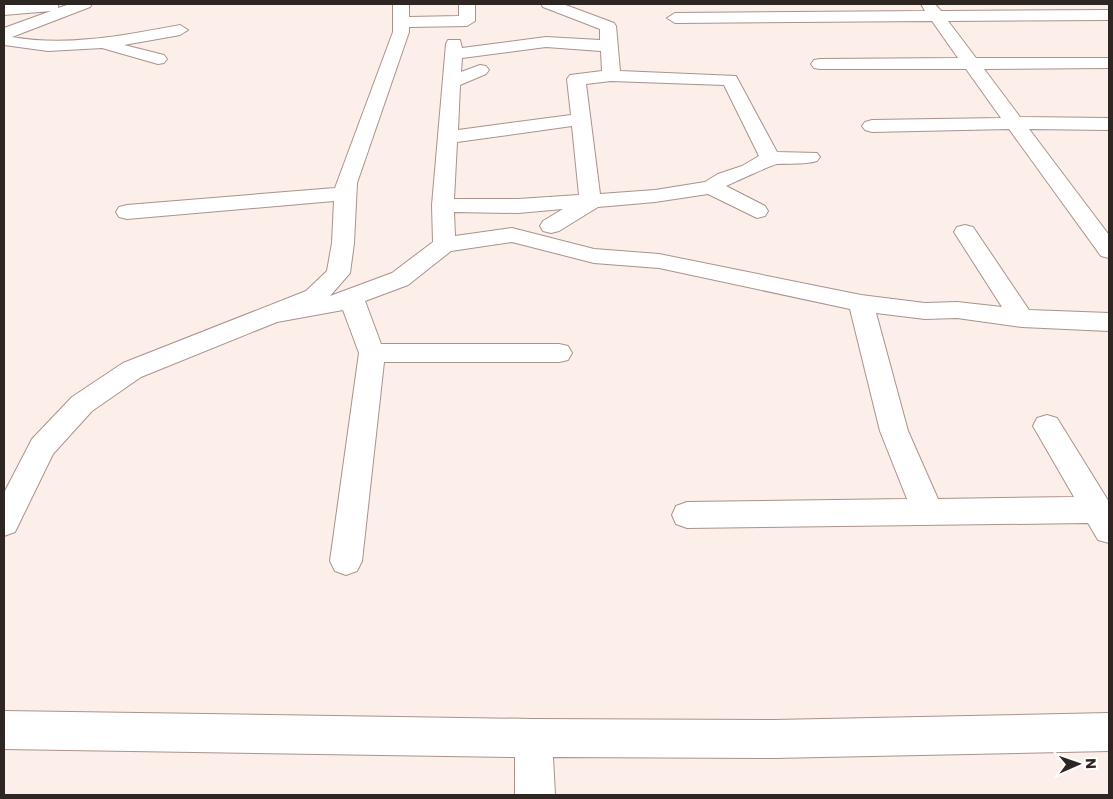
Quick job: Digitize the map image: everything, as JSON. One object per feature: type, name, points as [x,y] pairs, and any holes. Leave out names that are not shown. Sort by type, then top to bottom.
[{"type":"street","points":[[4,10],[84,4],[6,33]]},
{"type":"street","points":[[4,523],[42,447],[82,404],[132,370],[315,297],[338,273],[346,183],[400,32],[401,13],[466,21],[467,4]]},
{"type":"street","points":[[549,4],[608,26],[611,76]]},
{"type":"street","points":[[675,18],[791,17],[931,10],[1109,14]]},
{"type":"street","points":[[931,10],[1109,251]]},
{"type":"street","points":[[6,33],[26,46],[100,44],[180,30]]},
{"type":"street","points":[[444,245],[443,205],[454,49],[546,42],[609,46]]},
{"type":"street","points":[[100,44],[158,58]]},
{"type":"street","points":[[820,64],[1109,63]]},
{"type":"street","points":[[452,82],[480,70]]},
{"type":"street","points":[[590,202],[576,80],[611,76],[730,80],[770,158]]},
{"type":"street","points":[[448,137],[580,119]]},
{"type":"street","points":[[872,126],[1015,123],[1109,124]]},
{"type":"street","points":[[443,205],[549,204],[655,196],[711,187],[724,178],[749,170],[770,158],[810,158]]},
{"type":"street","points":[[711,187],[757,211]]},
{"type":"street","points":[[127,212],[345,194]]},
{"type":"street","points":[[552,236],[590,202]]},
{"type":"street","points":[[549,204],[552,236]]},
{"type":"street","points":[[965,232],[1022,318]]},
{"type":"street","points":[[272,314],[331,305],[400,279],[444,245],[512,236],[552,236],[594,256],[659,261],[861,303],[925,311],[957,310],[1022,318],[1109,322]]},
{"type":"street","points":[[346,561],[372,353],[351,297]]},
{"type":"street","points":[[861,303],[894,431],[928,512]]},
{"type":"street","points":[[372,353],[559,353]]},
{"type":"street","points":[[1047,426],[1104,520]]},
{"type":"street","points":[[687,515],[928,512],[1104,520]]},
{"type":"street","points":[[4,730],[533,738],[685,737],[774,739],[1109,732]]},
{"type":"street","points":[[533,738],[536,795]]}]
